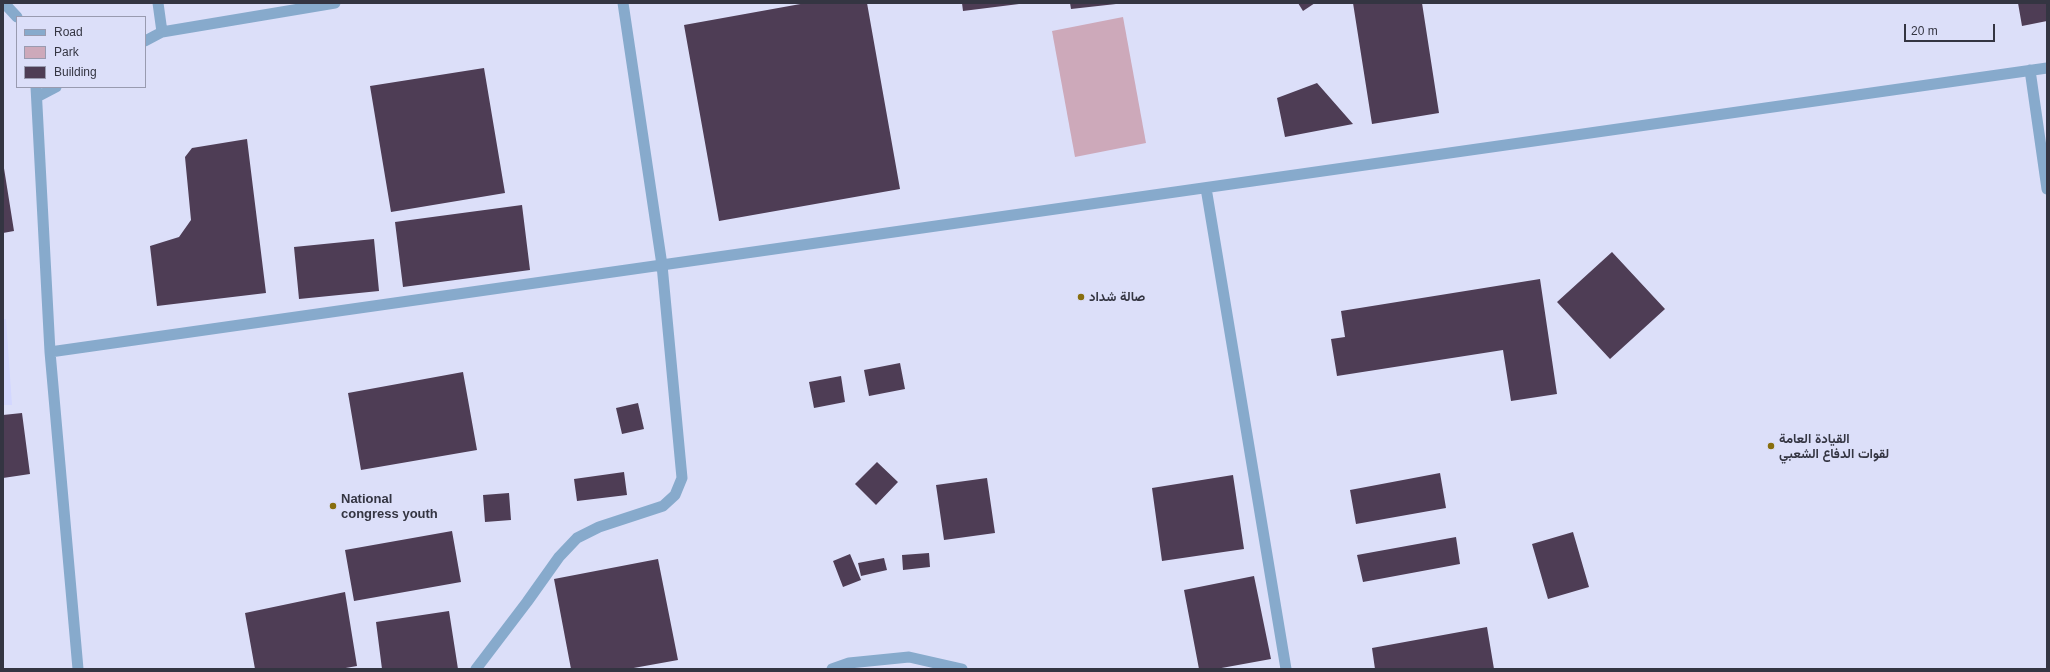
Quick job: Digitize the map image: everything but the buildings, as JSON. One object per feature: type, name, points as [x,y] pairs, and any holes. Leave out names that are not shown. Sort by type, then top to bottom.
[{"type":"street","points":[[4,3],[16,16]]},
{"type":"street","points":[[158,3],[162,32]]},
{"type":"street","points":[[146,40],[162,32],[335,3]]},
{"type":"street","points":[[476,669],[527,602],[558,557],[577,538],[599,527],[663,506],[675,494],[682,478],[681,454],[662,265],[623,3]]},
{"type":"street","points":[[50,352],[2047,68]]},
{"type":"street","points":[[2030,70],[2047,189]]},
{"type":"street","points":[[52,88],[36,92],[50,352],[78,669]]},
{"type":"street","points":[[1206,188],[1286,669]]},
{"type":"street","points":[[832,669],[849,663],[909,657],[962,669]]},
{"type":"shaded area","points":[[3,319],[6,319],[12,405],[3,405]]},
{"type":"green space","points":[[1123,17],[1146,143],[1075,157],[1052,31]]},
{"type":"place","name":"صالة شداد","points":[[1081,297]]},
{"type":"place","name":"القيادة العامة لقوات الدفاع الشعبي","points":[[1771,446]]},
{"type":"place","name":"National congress youth","points":[[333,506]]}]
